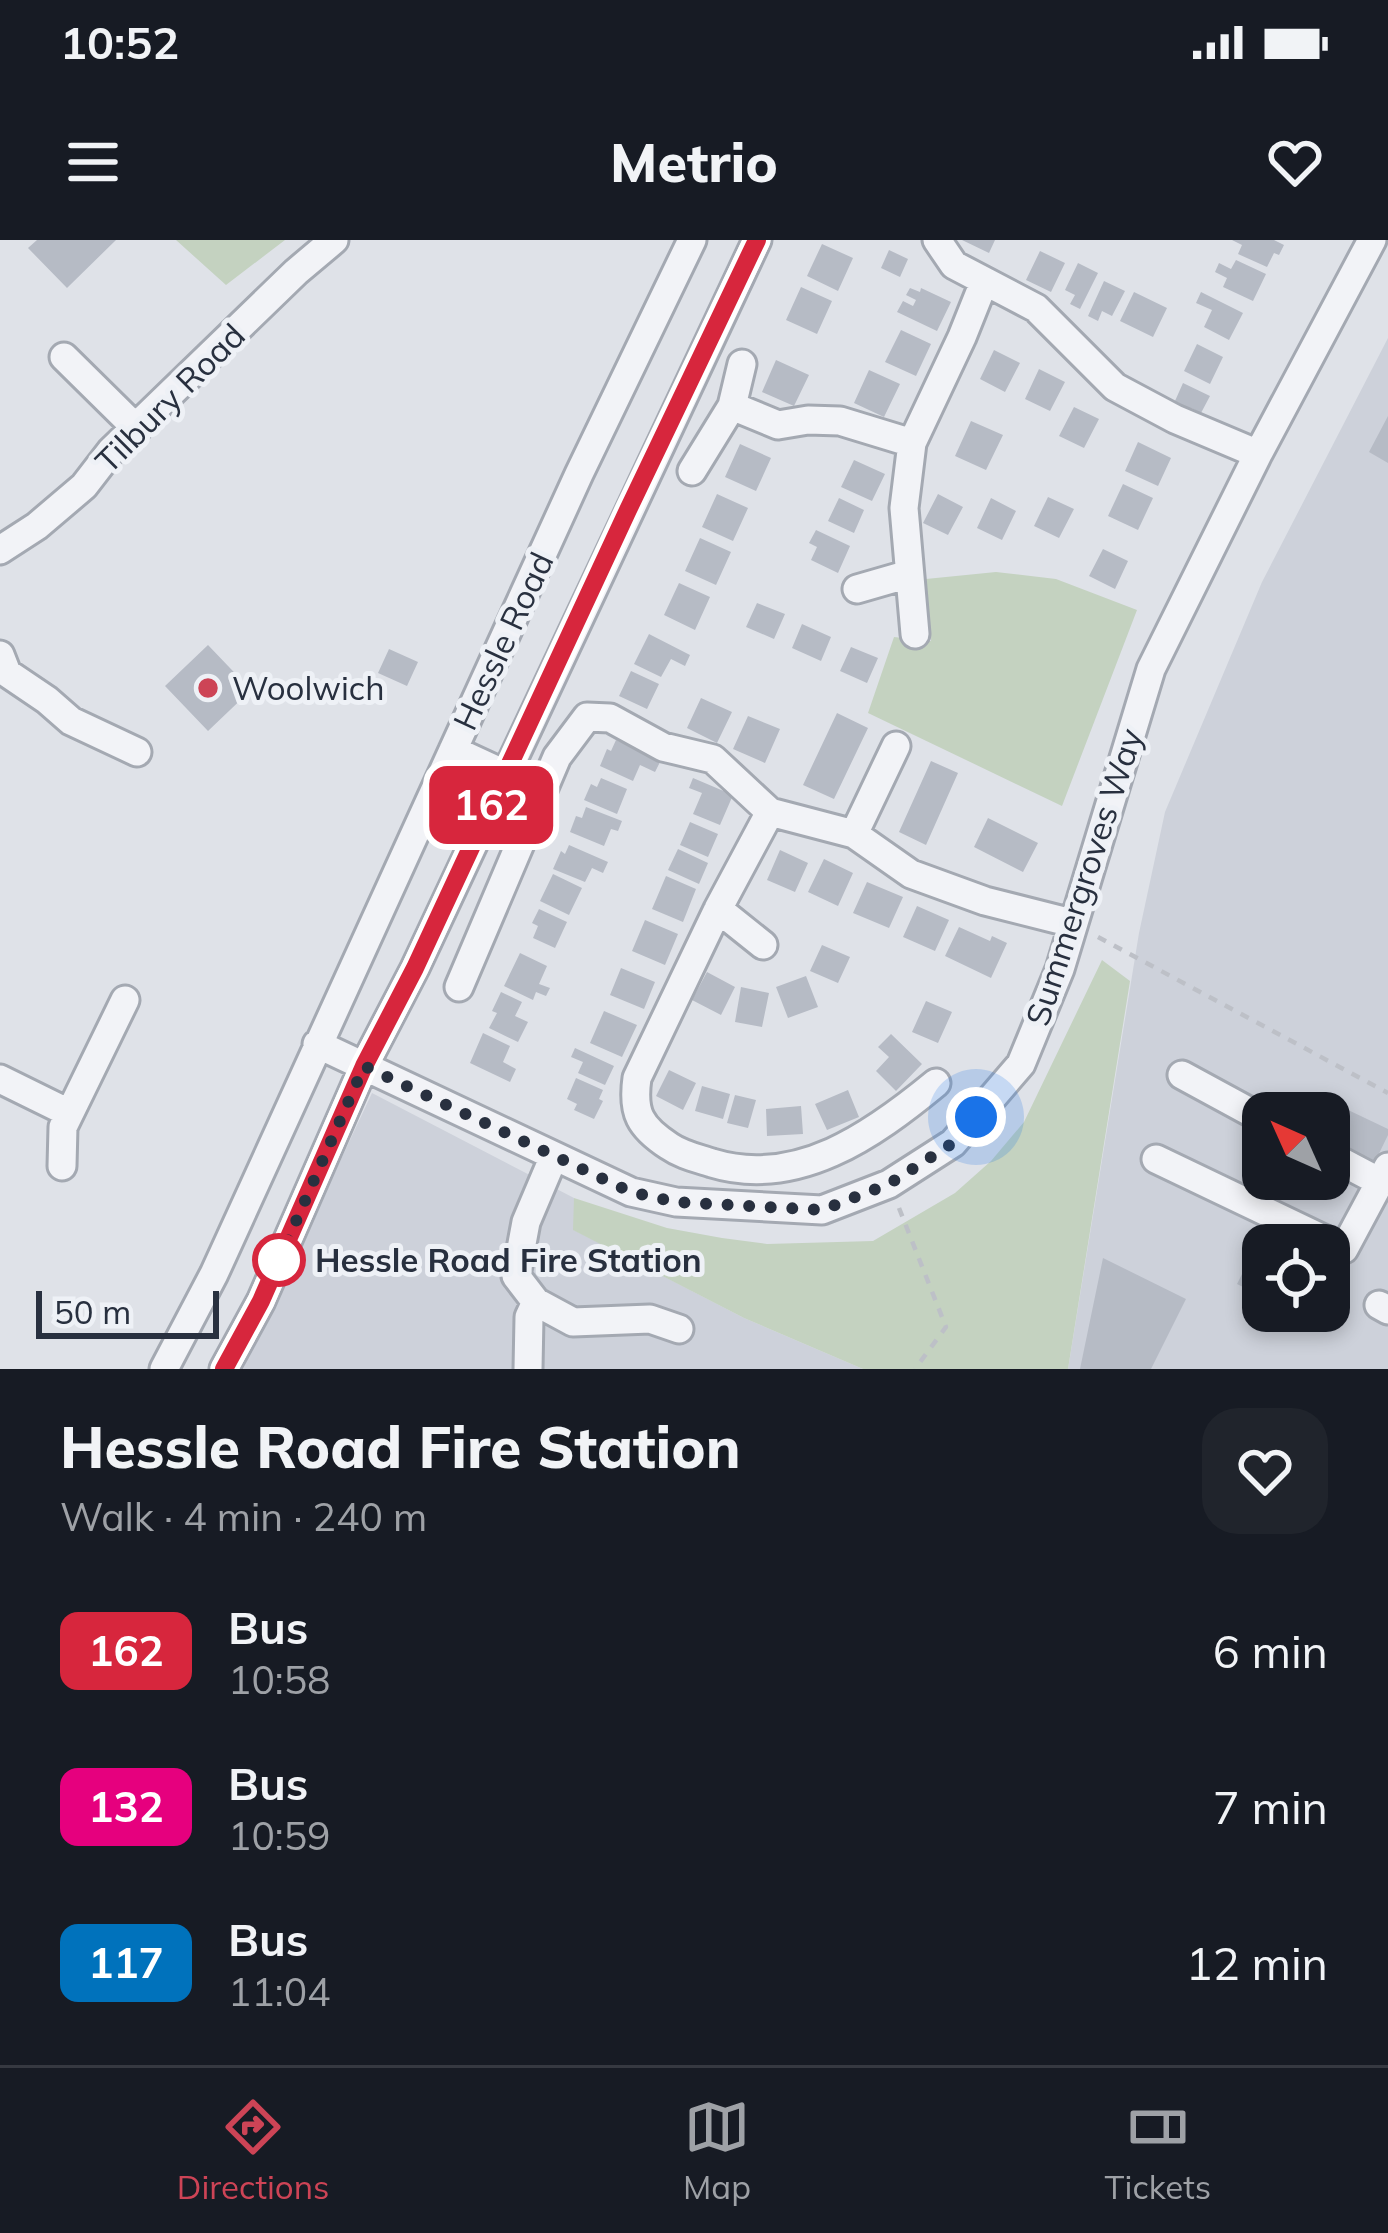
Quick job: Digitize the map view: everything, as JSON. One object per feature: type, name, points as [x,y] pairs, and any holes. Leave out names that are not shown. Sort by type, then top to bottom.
[{"type":"street","name":"Tilbury Road","points":[[0,550],[38,526],[84,486],[111,451],[334,240]]},
{"type":"street","name":"Hessle Road","points":[[164,1369],[214,1274],[579,474],[692,240]]},
{"type":"street","name":"Hessle Road","points":[[224,1369],[261,1301],[364,1066],[415,968],[757,240]]},
{"type":"street","points":[[937,240],[954,265],[1036,308],[1115,388],[1258,454]]},
{"type":"street","name":"Summergroves Way","points":[[317,1043],[631,1192],[676,1202],[822,1210],[889,1184],[953,1143],[1021,1064],[1060,969],[1151,669],[1372,240]]},
{"type":"street","points":[[915,634],[904,508],[913,443],[984,282]]},
{"type":"street","points":[[64,357],[137,429]]},
{"type":"street","points":[[692,471],[732,406],[742,364]]},
{"type":"street","points":[[732,406],[778,425],[840,421],[913,443]]},
{"type":"street","points":[[857,589],[909,574]]},
{"type":"street","points":[[0,655],[7,673],[71,721],[137,752]]},
{"type":"street","points":[[459,987],[556,757],[587,716],[610,718],[664,747],[713,759],[770,812],[854,834],[911,874],[985,901],[1072,923]]},
{"type":"street","points":[[854,834],[896,746]]},
{"type":"street","points":[[453,750],[505,773]]},
{"type":"street","points":[[770,812],[637,1078],[634,1102],[649,1132],[679,1153],[721,1166],[772,1171],[830,1154],[884,1110],[936,1083]]},
{"type":"street","points":[[718,909],[763,945]]},
{"type":"street","points":[[488,922],[515,935]]},
{"type":"street","points":[[62,1166],[62,1127],[125,1000]]},
{"type":"street","points":[[1182,1075],[1242,1108]]},
{"type":"street","points":[[0,1079],[69,1113]]},
{"type":"street","points":[[554,1156],[526,1222],[516,1276],[536,1302],[573,1322],[650,1319],[679,1329]]},
{"type":"street","points":[[1156,1159],[1344,1249],[1384,1175],[1350,1163]]},
{"type":"street","points":[[528,1369],[529,1317],[536,1302]]},
{"type":"path","points":[[1072,923],[1388,1093]]},
{"type":"path","points":[[889,1184],[946,1327],[915,1369]]},
{"type":"shaded area","points":[[1388,338],[1388,1369],[1068,1369],[1139,933],[1165,812],[1262,582]]},
{"type":"shaded area","points":[[372,1093],[574,1198],[574,1230],[744,1318],[863,1369],[243,1369]]},
{"type":"green space","points":[[176,240],[285,240],[226,285]]},
{"type":"green space","points":[[996,572],[1056,579],[1137,610],[1062,806],[868,713],[894,637],[931,641],[926,579]]},
{"type":"green space","points":[[1102,960],[1130,981],[1068,1369],[863,1369],[744,1318],[573,1230],[574,1198],[667,1228],[722,1238],[767,1244],[873,1241],[955,1193],[1024,1122]]},
{"type":"building","points":[[37,240],[116,240],[67,288],[28,248]]},
{"type":"building","points":[[962,240],[995,240],[989,253]]},
{"type":"building","points":[[1232,240],[1274,240],[1284,245],[1267,267],[1238,254],[1242,245]]},
{"type":"building","points":[[822,244],[853,258],[838,291],[807,276]]},
{"type":"building","points":[[889,250],[908,259],[900,277],[881,268]]},
{"type":"building","points":[[1040,251],[1065,263],[1051,292],[1026,280]]},
{"type":"building","points":[[1236,260],[1266,274],[1253,301],[1223,287],[1227,278],[1215,272],[1219,263],[1231,269]]},
{"type":"building","points":[[1078,263],[1098,273],[1080,309],[1070,304],[1075,295],[1065,290]]},
{"type":"building","points":[[1104,281],[1125,291],[1112,316],[1102,311],[1098,321],[1088,316]]},
{"type":"building","points":[[801,287],[832,301],[817,334],[786,320]]},
{"type":"building","points":[[910,288],[951,302],[937,331],[897,312],[903,301],[913,306],[916,300],[906,295]]},
{"type":"building","points":[[1134,292],[1167,308],[1153,337],[1120,321]]},
{"type":"building","points":[[1201,292],[1243,313],[1229,340],[1204,327],[1212,310],[1196,303]]},
{"type":"building","points":[[901,330],[931,344],[916,376],[885,362]]},
{"type":"building","points":[[1197,344],[1223,357],[1210,384],[1184,371]]},
{"type":"building","points":[[994,350],[1020,363],[1005,392],[980,379]]},
{"type":"building","points":[[776,360],[809,375],[794,406],[762,392]]},
{"type":"building","points":[[1039,369],[1065,382],[1050,411],[1025,399]]},
{"type":"building","points":[[869,370],[900,384],[884,417],[854,403]]},
{"type":"building","points":[[1183,383],[1210,396],[1201,413],[1177,407]]},
{"type":"building","points":[[1074,407],[1099,419],[1084,448],[1059,436]]},
{"type":"building","points":[[1388,416],[1388,463],[1369,452]]},
{"type":"building","points":[[971,421],[1003,435],[986,470],[955,456]]},
{"type":"building","points":[[1138,442],[1171,458],[1158,486],[1125,471]]},
{"type":"building","points":[[740,444],[771,458],[756,491],[725,477]]},
{"type":"building","points":[[854,460],[885,474],[872,501],[841,487]]},
{"type":"building","points":[[1123,484],[1153,498],[1138,530],[1108,516]]},
{"type":"building","points":[[717,494],[748,508],[733,541],[702,527]]},
{"type":"building","points":[[938,494],[963,507],[948,535],[923,523]]},
{"type":"building","points":[[1048,497],[1074,509],[1059,538],[1034,526]]},
{"type":"building","points":[[839,498],[864,510],[854,533],[828,521]]},
{"type":"building","points":[[991,498],[1016,511],[1002,540],[977,528]]},
{"type":"building","points":[[816,530],[850,546],[838,573],[811,560],[817,547],[809,543]]},
{"type":"building","points":[[700,538],[731,552],[716,585],[685,571]]},
{"type":"building","points":[[1103,549],[1128,561],[1115,589],[1089,576]]},
{"type":"building","points":[[679,583],[710,597],[695,630],[664,615]]},
{"type":"building","points":[[757,603],[785,614],[774,639],[746,627]]},
{"type":"building","points":[[802,624],[831,637],[821,661],[792,648]]},
{"type":"building","points":[[649,634],[690,655],[685,666],[671,659],[661,677],[634,664]]},
{"type":"building","name":"Woolwich","points":[[208,645],[251,690],[208,731],[165,686]]},
{"type":"building","points":[[851,647],[878,658],[867,683],[840,671]]},
{"type":"building","points":[[389,649],[418,662],[407,686],[378,673]]},
{"type":"building","points":[[631,671],[659,684],[647,709],[619,696]]},
{"type":"building","points":[[701,698],[732,712],[717,743],[687,728]]},
{"type":"building","points":[[837,713],[868,728],[834,799],[803,785]]},
{"type":"building","points":[[748,716],[780,729],[765,763],[733,749]]},
{"type":"building","points":[[616,740],[661,760],[655,772],[640,765],[633,781],[600,766]]},
{"type":"building","points":[[931,761],[958,773],[926,845],[899,832]]},
{"type":"building","points":[[601,778],[627,789],[617,814],[584,800],[591,784],[597,787]]},
{"type":"building","points":[[693,778],[733,795],[720,825],[693,814],[702,793],[689,788]]},
{"type":"building","points":[[586,807],[622,821],[618,831],[611,829],[604,846],[570,832]]},
{"type":"building","points":[[988,818],[1038,843],[1023,872],[974,847]]},
{"type":"building","points":[[690,822],[718,834],[708,857],[680,845]]},
{"type":"building","points":[[569,845],[608,862],[603,873],[592,868],[585,882],[553,869]]},
{"type":"building","points":[[678,849],[708,863],[699,884],[668,870]]},
{"type":"building","points":[[780,850],[808,863],[795,892],[767,880]]},
{"type":"building","points":[[824,859],[853,873],[838,906],[808,892]]},
{"type":"building","points":[[553,874],[582,888],[569,915],[540,901]]},
{"type":"building","points":[[666,876],[696,889],[683,922],[652,909]]},
{"type":"building","points":[[867,882],[903,897],[889,928],[853,913]]},
{"type":"building","points":[[917,906],[949,920],[935,951],[903,937]]},
{"type":"building","points":[[539,909],[567,922],[555,948],[533,938],[538,926],[532,923]]},
{"type":"building","points":[[645,920],[678,934],[665,965],[632,951]]},
{"type":"building","points":[[959,927],[1007,943],[991,978],[945,956]]},
{"type":"building","points":[[822,945],[850,957],[838,983],[810,971]]},
{"type":"building","points":[[520,953],[547,966],[539,984],[550,988],[546,996],[536,992],[533,1000],[504,986]]},
{"type":"building","points":[[621,968],[655,982],[644,1009],[610,995]]},
{"type":"building","points":[[707,972],[735,987],[721,1015],[692,1000]]},
{"type":"building","points":[[806,976],[818,1007],[788,1018],[776,987]]},
{"type":"building","points":[[741,987],[769,993],[762,1027],[735,1022]]},
{"type":"building","points":[[501,992],[522,1002],[515,1016],[528,1022],[518,1042],[489,1028]]},
{"type":"building","points":[[926,1001],[952,1012],[938,1043],[912,1032]]},
{"type":"building","points":[[604,1011],[637,1025],[622,1057],[590,1043]]},
{"type":"building","points":[[483,1033],[510,1046],[503,1062],[516,1069],[510,1082],[470,1063]]},
{"type":"building","points":[[891,1034],[922,1064],[896,1091],[876,1071],[889,1057],[878,1047]]},
{"type":"building","points":[[575,1048],[614,1066],[605,1085],[578,1073],[583,1062],[571,1057]]},
{"type":"building","points":[[669,1070],[696,1083],[683,1110],[656,1096]]},
{"type":"building","points":[[576,1078],[603,1090],[594,1119],[574,1110],[577,1104],[567,1099]]},
{"type":"building","points":[[702,1086],[730,1094],[723,1119],[695,1111]]},
{"type":"building","points":[[848,1090],[859,1117],[827,1130],[815,1104]]},
{"type":"building","points":[[735,1095],[756,1100],[748,1128],[727,1123]]},
{"type":"building","points":[[801,1106],[803,1134],[767,1136],[766,1109]]},
{"type":"building","points":[[1350,1111],[1388,1129],[1371,1170],[1350,1160]]},
{"type":"building","points":[[1103,1258],[1186,1299],[1151,1369],[1080,1369]]},
{"type":"bus line","name":"162","points":[[224,1369],[261,1301],[364,1066],[415,968],[757,240]]},
{"type":"place","name":"Woolwich","points":[[208,688]]},
{"type":"place","name":"Hessle Road Fire Station","points":[[279,1260]]},
{"type":"route","points":[[279,1260],[364,1066],[631,1192],[676,1202],[822,1210],[889,1184],[953,1143],[976,1117]]}]
